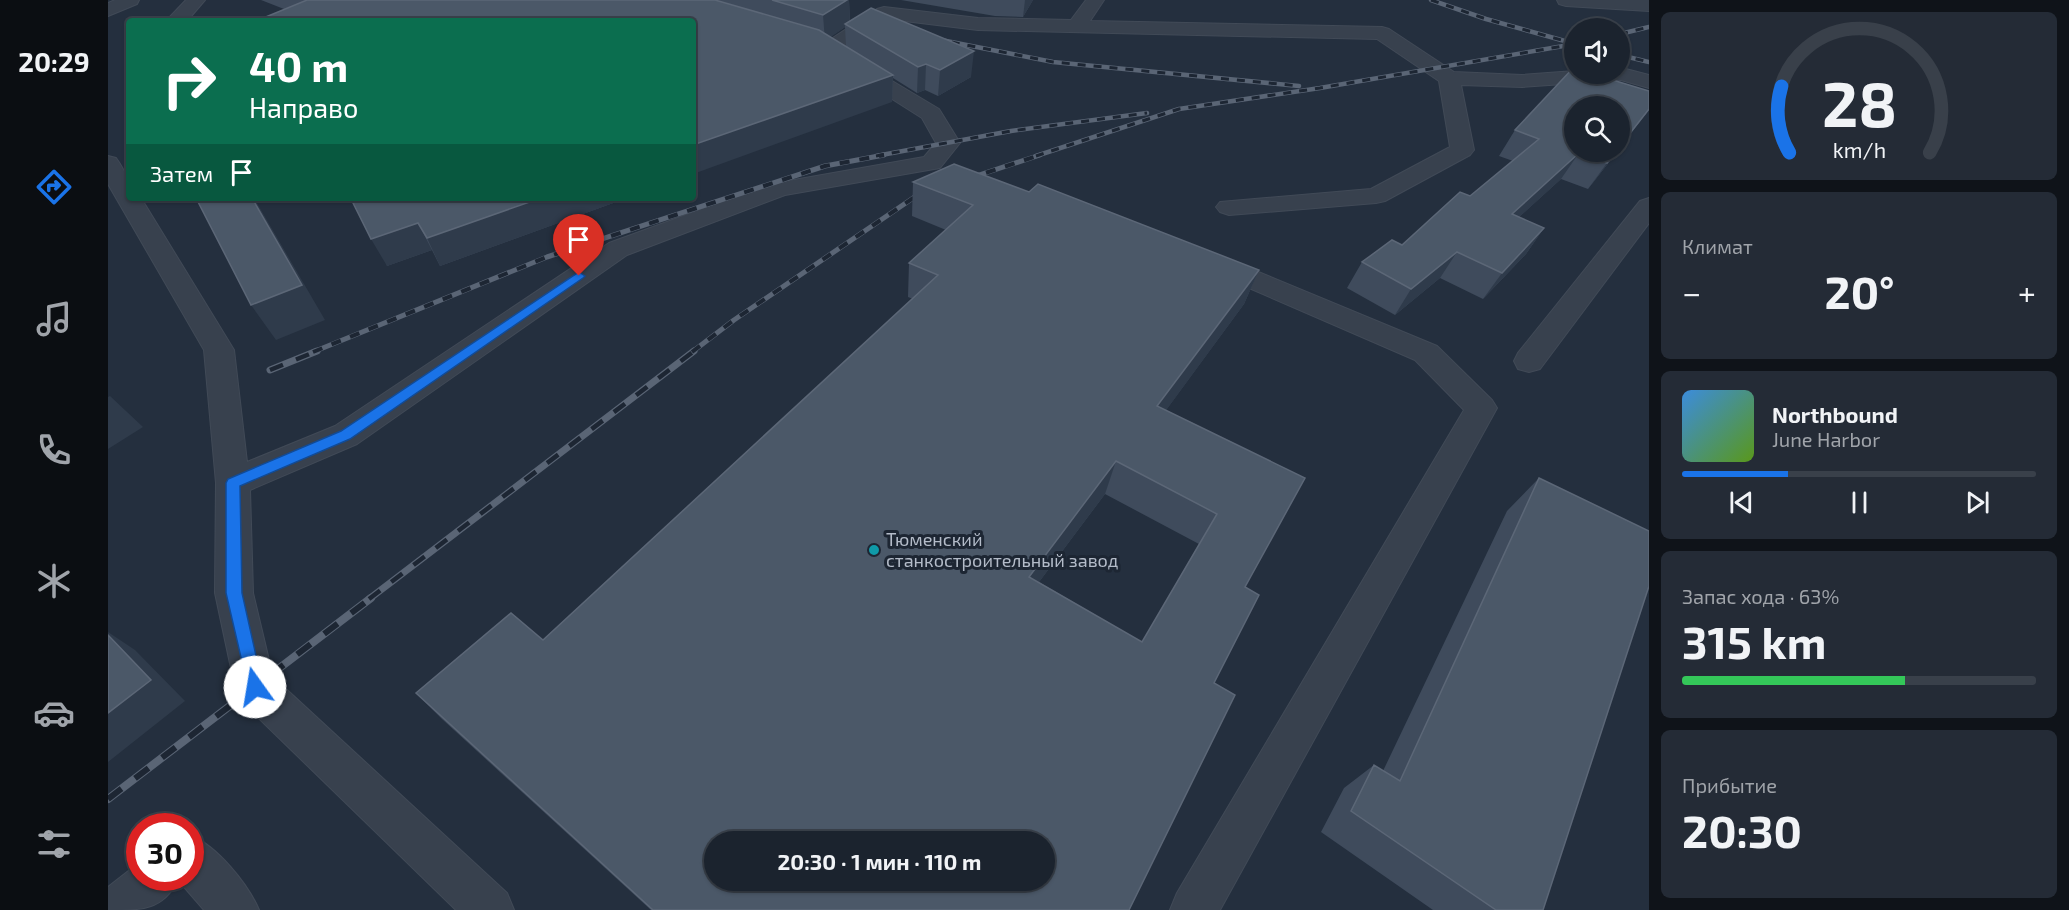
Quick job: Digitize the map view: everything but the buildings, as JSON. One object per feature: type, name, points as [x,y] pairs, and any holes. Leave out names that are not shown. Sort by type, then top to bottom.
[{"type":"street","points":[[108,10],[130,0]]},
{"type":"street","points":[[179,18],[196,0]]},
{"type":"street","points":[[1076,27],[1095,0]]},
{"type":"street","points":[[1566,0],[1649,5]]},
{"type":"street","points":[[828,50],[884,13],[978,24],[1382,33],[1449,78],[1522,81],[1622,74],[1649,82]]},
{"type":"street","points":[[233,483],[346,435],[618,249],[780,189],[932,163],[948,143],[931,114],[828,50],[784,37]]},
{"type":"street","points":[[1229,207],[1376,196],[1462,150],[1449,78]]},
{"type":"street","points":[[108,163],[126,193]]},
{"type":"street","points":[[131,201],[219,350],[233,483],[234,593],[255,687],[489,910]]},
{"type":"street","points":[[1529,361],[1649,206]]},
{"type":"street","points":[[1190,252],[1426,353],[1481,408],[1194,910]]},
{"type":"street","points":[[204,874],[235,910]]},
{"type":"street","points":[[117,910],[140,891]]},
{"type":"railway","points":[[1431,0],[1486,19],[1564,41]]},
{"type":"railway","points":[[1630,32],[1649,27]]},
{"type":"railway","points":[[936,39],[1053,62],[1299,86]]},
{"type":"railway","points":[[1036,156],[1179,109],[1320,88],[1564,46]]},
{"type":"railway","points":[[1630,57],[1649,62]]},
{"type":"railway","points":[[876,156],[1011,131],[1147,113]]},
{"type":"railway","points":[[313,352],[547,257],[825,166],[884,155]]},
{"type":"railway","points":[[967,179],[1040,155]]},
{"type":"railway","points":[[692,352],[734,320],[919,194],[927,192]]},
{"type":"railway","points":[[270,370],[317,351]]},
{"type":"railway","points":[[369,599],[694,351]]},
{"type":"railway","points":[[108,799],[371,598]]},
{"type":"place","name":"Тюменский станкостроительный завод","points":[[874,550]]},
{"type":"route","points":[[255,687],[234,593],[233,483],[346,435],[579,276]]}]
